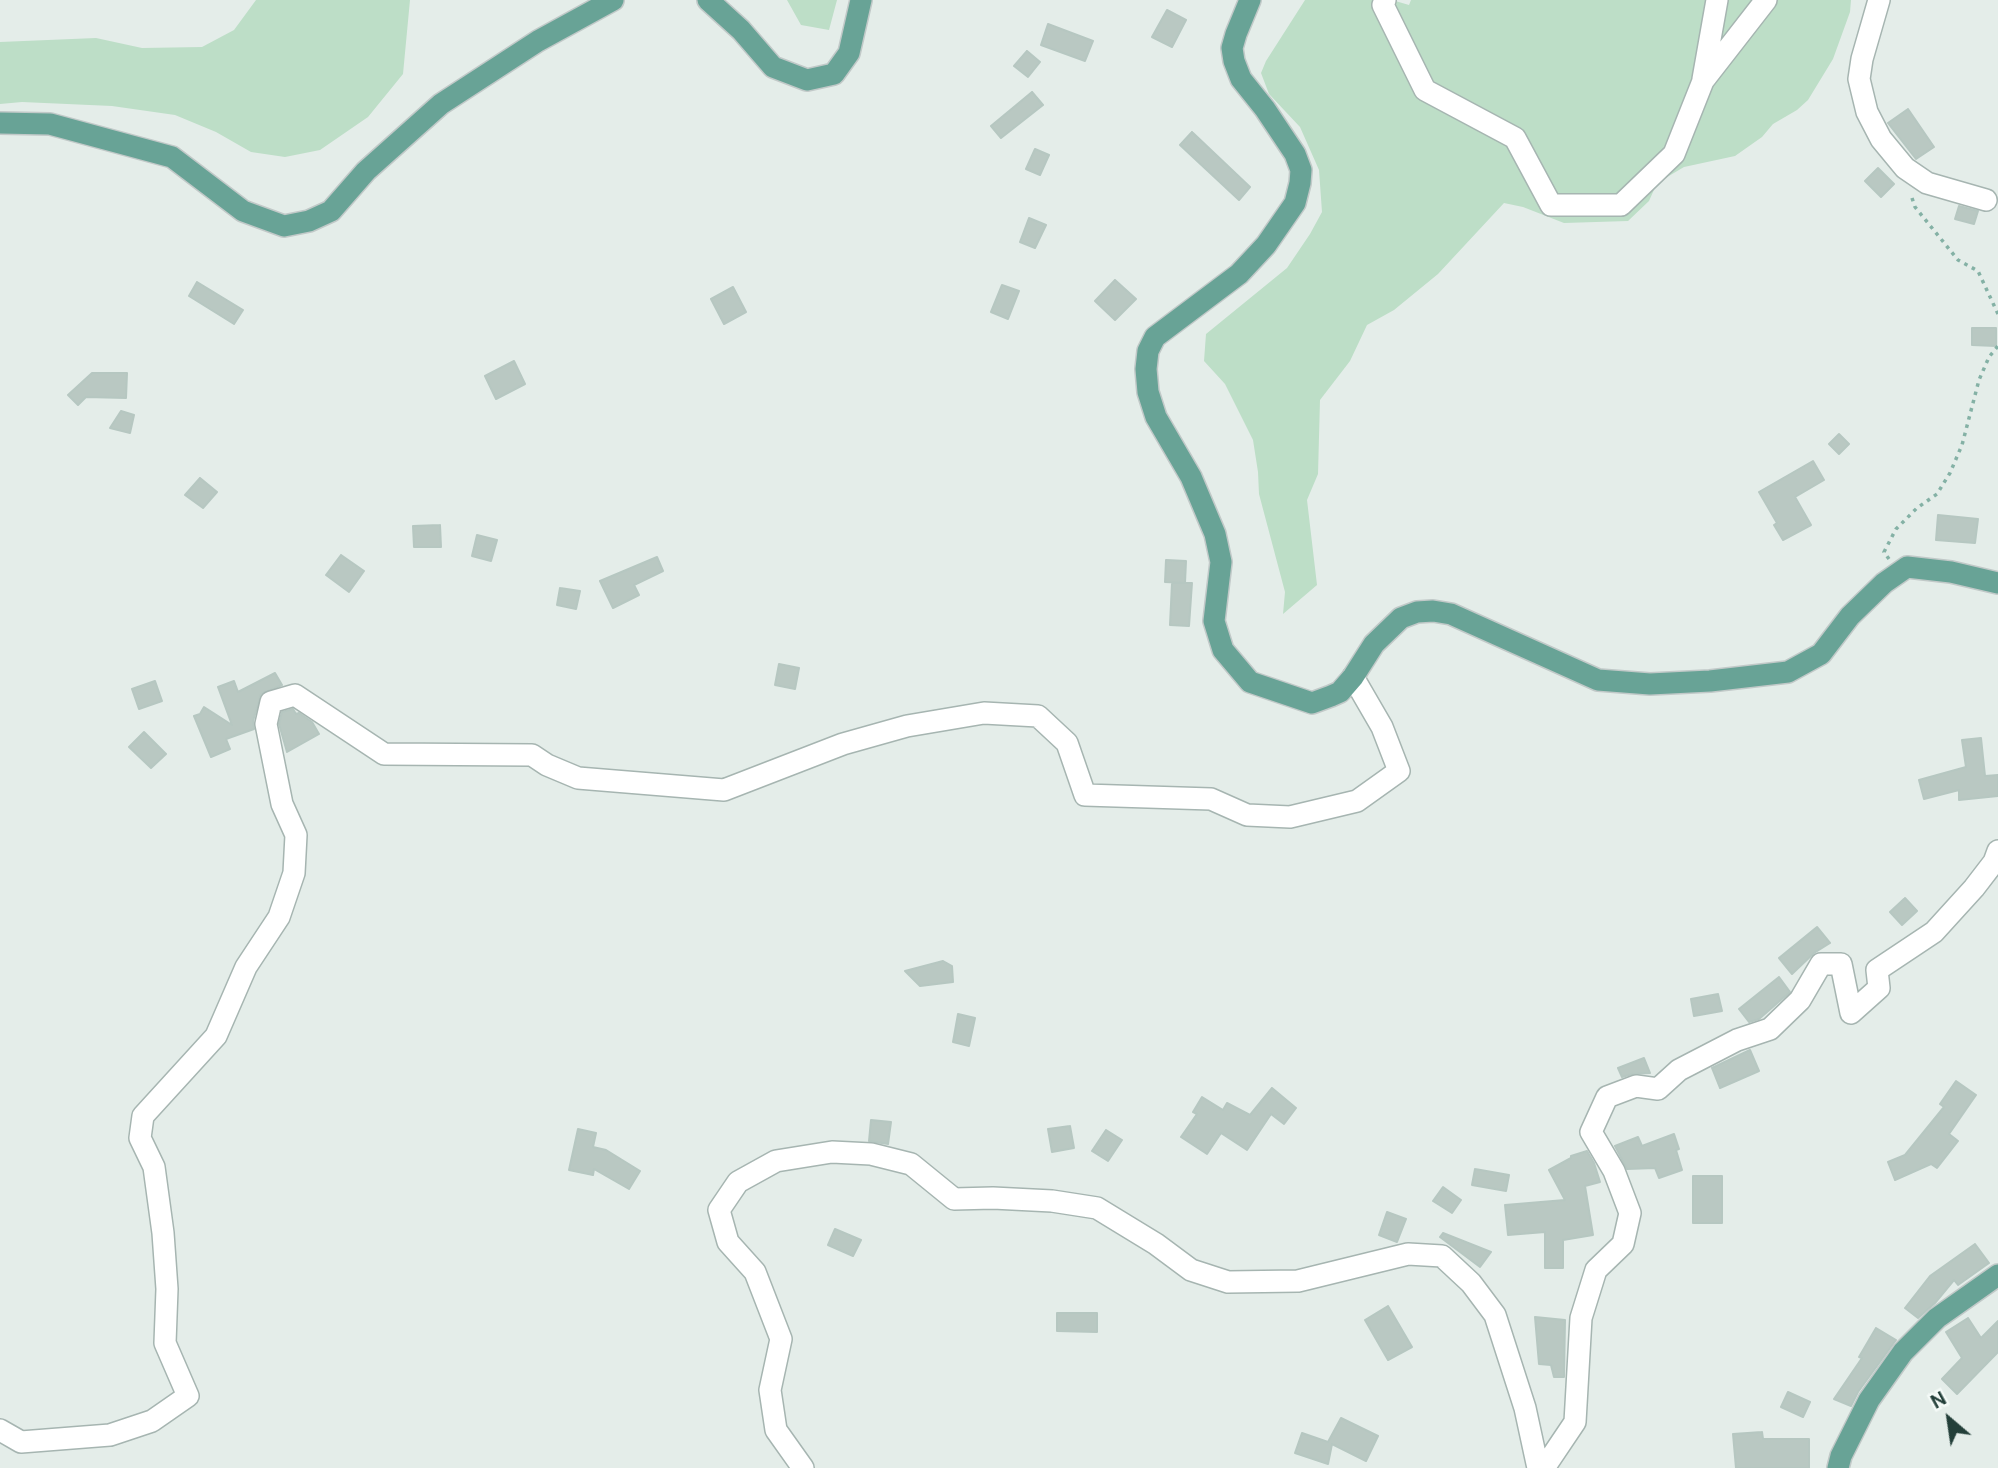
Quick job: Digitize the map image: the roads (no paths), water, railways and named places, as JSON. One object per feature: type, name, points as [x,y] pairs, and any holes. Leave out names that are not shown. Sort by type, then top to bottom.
[{"type":"main road","points":[[0,123],[50,124],[172,157],[243,211],[284,226],[309,221],[331,211],[366,172],[441,103],[538,41],[613,0]]},
{"type":"main road","points":[[708,0],[741,30],[773,67],[807,80],[834,74],[849,53],[861,0]]},
{"type":"main road","points":[[1250,0],[1236,34],[1234,61],[1241,79],[1295,154],[1301,170],[1295,203],[1266,245],[1239,274],[1154,337],[1147,360],[1148,392],[1156,416],[1191,477],[1214,534],[1221,562],[1213,621],[1223,650],[1250,682],[1312,703],[1339,692],[1353,677],[1374,644],[1401,618],[1417,612],[1433,611],[1451,614],[1598,680],[1650,684],[1788,672],[1821,654],[1850,616],[1907,567],[1951,572],[1998,583]]},
{"type":"main road","points":[[1838,1468],[1841,1456],[1869,1400],[1903,1352],[1937,1318],[1998,1275]]},
{"type":"street","points":[[1385,0],[1383,5],[1425,90],[1515,138],[1551,205],[1621,205],[1674,154],[1703,81],[1717,0]]},
{"type":"street","points":[[1703,81],[1766,0]]},
{"type":"street","points":[[1879,0],[1862,58],[1859,79],[1872,121],[1881,139],[1905,168],[1927,183],[1986,200]]},
{"type":"street","points":[[0,1430],[21,1442],[110,1435],[152,1421],[188,1396],[164,1343],[167,1289],[163,1233],[154,1167],[140,1138],[142,1116],[216,1036],[246,967],[279,917],[294,873],[296,835],[282,804],[266,724],[271,702],[295,695],[384,754],[532,755],[547,765],[578,778],[723,790],[843,744],[907,726],[984,713],[1038,716],[1067,743],[1086,795],[1211,799],[1247,815],[1290,817],[1357,802],[1399,771],[1382,727],[1353,677]]},
{"type":"street","points":[[1544,1468],[1575,1422],[1581,1318],[1596,1270],[1623,1244],[1630,1213],[1614,1171],[1591,1132],[1606,1097],[1636,1086],[1658,1089],[1679,1070],[1737,1040],[1770,1029],[1800,1000],[1821,964],[1842,964],[1850,1013],[1879,988],[1877,970],[1934,932],[1975,888],[1994,862],[1998,851]]},
{"type":"street","points":[[803,1468],[776,1430],[770,1390],[780,1339],[755,1272],[728,1242],[719,1210],[738,1182],[776,1161],[832,1152],[871,1154],[911,1164],[954,1199],[1052,1201],[1097,1208],[1156,1244],[1191,1270],[1228,1282],[1298,1281],[1408,1254],[1442,1256],[1471,1283],[1495,1315],[1525,1408],[1538,1468]]}]
